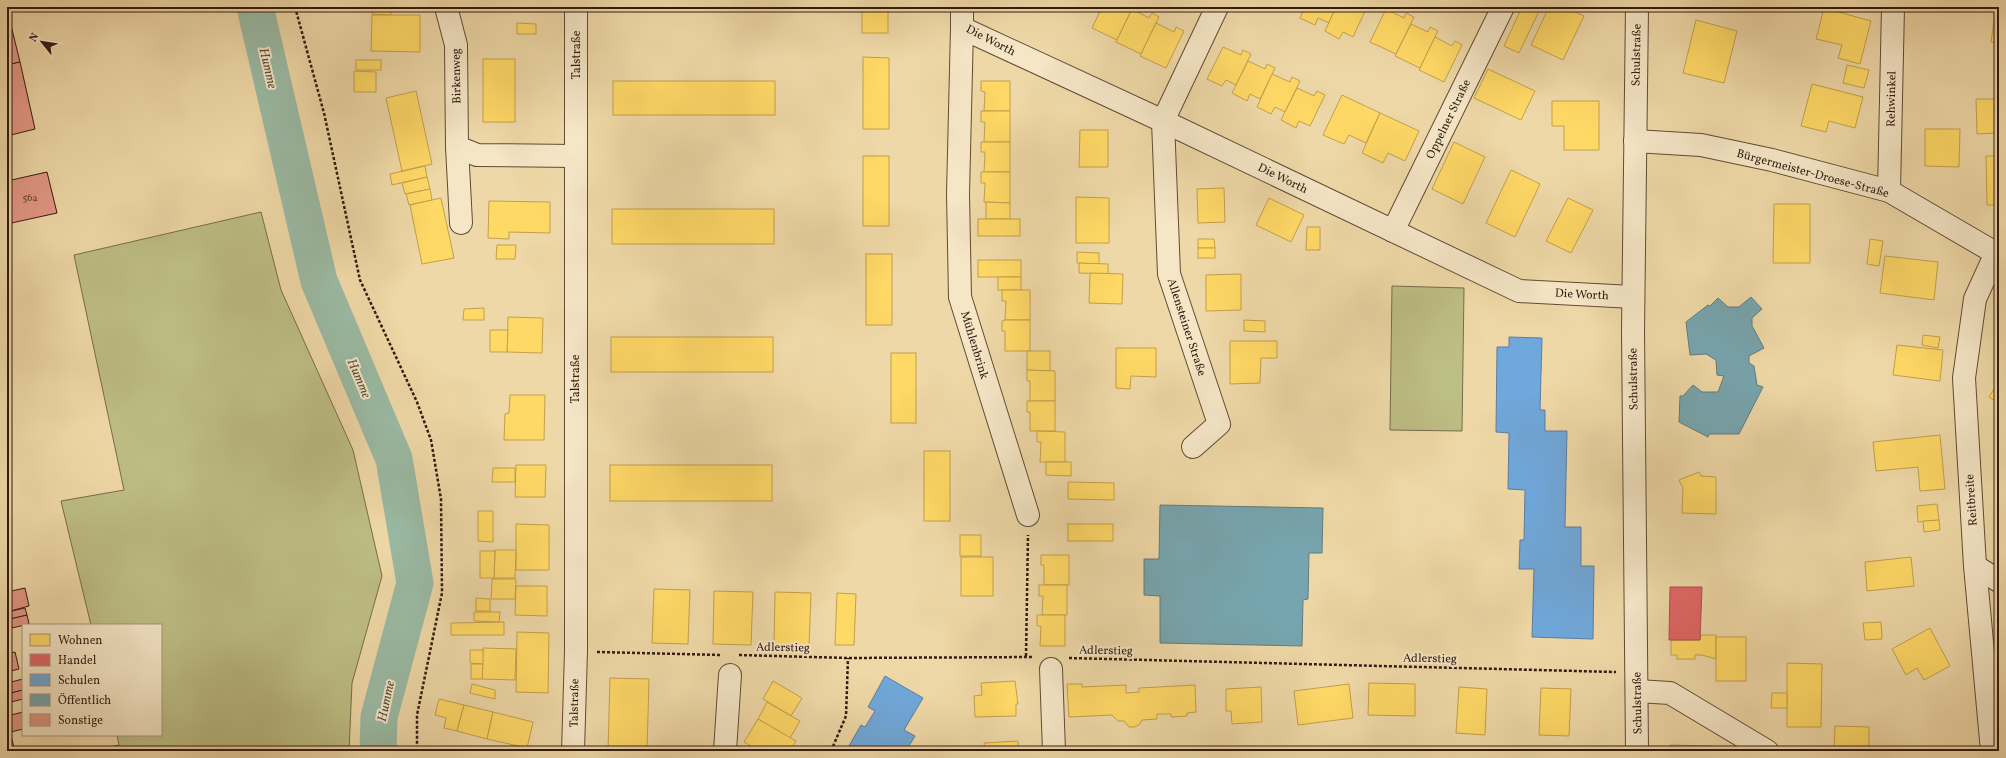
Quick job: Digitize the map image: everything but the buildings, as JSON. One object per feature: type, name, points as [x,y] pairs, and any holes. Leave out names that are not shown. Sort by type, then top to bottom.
[{"type":"street","name":"Birkenweg","points":[[446,7],[456,45],[457,147],[461,223]]},
{"type":"street","name":"Talstraße","points":[[573,751],[576,651],[576,7]]},
{"type":"street","points":[[1163,121],[1217,7]]},
{"type":"street","name":"Oppelner Straße","points":[[1393,231],[1503,7]]},
{"type":"street","name":"Schulstraße","points":[[1637,7],[1633,297],[1637,751]]},
{"type":"street","name":"Rehwinkel","points":[[1889,191],[1893,7]]},
{"type":"street","name":"Die Worth","points":[[962,17],[1163,121],[1519,291],[1633,297]]},
{"type":"street","name":"Mühlenbrink","points":[[962,17],[958,194],[960,297],[1028,514]]},
{"type":"street","name":"Allensteiner Straße","points":[[1163,121],[1169,274],[1219,424],[1193,447]]},
{"type":"street","name":"Bürgermeister-Droese-Straße","points":[[1635,142],[1701,145],[1772,160],[1889,191],[1998,254]]},
{"type":"street","points":[[457,147],[477,155],[575,156]]},
{"type":"street","name":"Reitbreite","points":[[1992,751],[1975,566],[1964,378],[1975,299],[1998,254]]},
{"type":"street","points":[[1975,566],[1999,581]]},
{"type":"street","points":[[1053,661],[1054,751]]},
{"type":"street","points":[[725,751],[730,665]]},
{"type":"street","points":[[1637,681],[1670,693],[1767,751]]},
{"type":"path","points":[[295,7],[324,113],[360,280],[417,402],[432,448],[441,499],[442,593],[417,715],[417,751]]},
{"type":"path","points":[[1026,656],[1028,514]]},
{"type":"path","points":[[576,651],[724,655]]},
{"type":"path","name":"Adlerstieg","points":[[730,665],[848,658],[1026,656],[1053,661],[1637,681]]},
{"type":"path","points":[[831,751],[846,716],[848,658]]},
{"type":"green space","points":[[261,212],[281,290],[353,450],[382,576],[352,683],[349,751],[92,751],[119,745],[117,736],[162,736],[162,624],[91,624],[61,501],[124,490],[74,255]]},
{"type":"green space","points":[[1392,286],[1464,288],[1462,431],[1390,430]]},
{"type":"waterway","name":"Humme","points":[[255,7],[319,281],[394,459],[415,583],[379,717],[378,751]]}]
